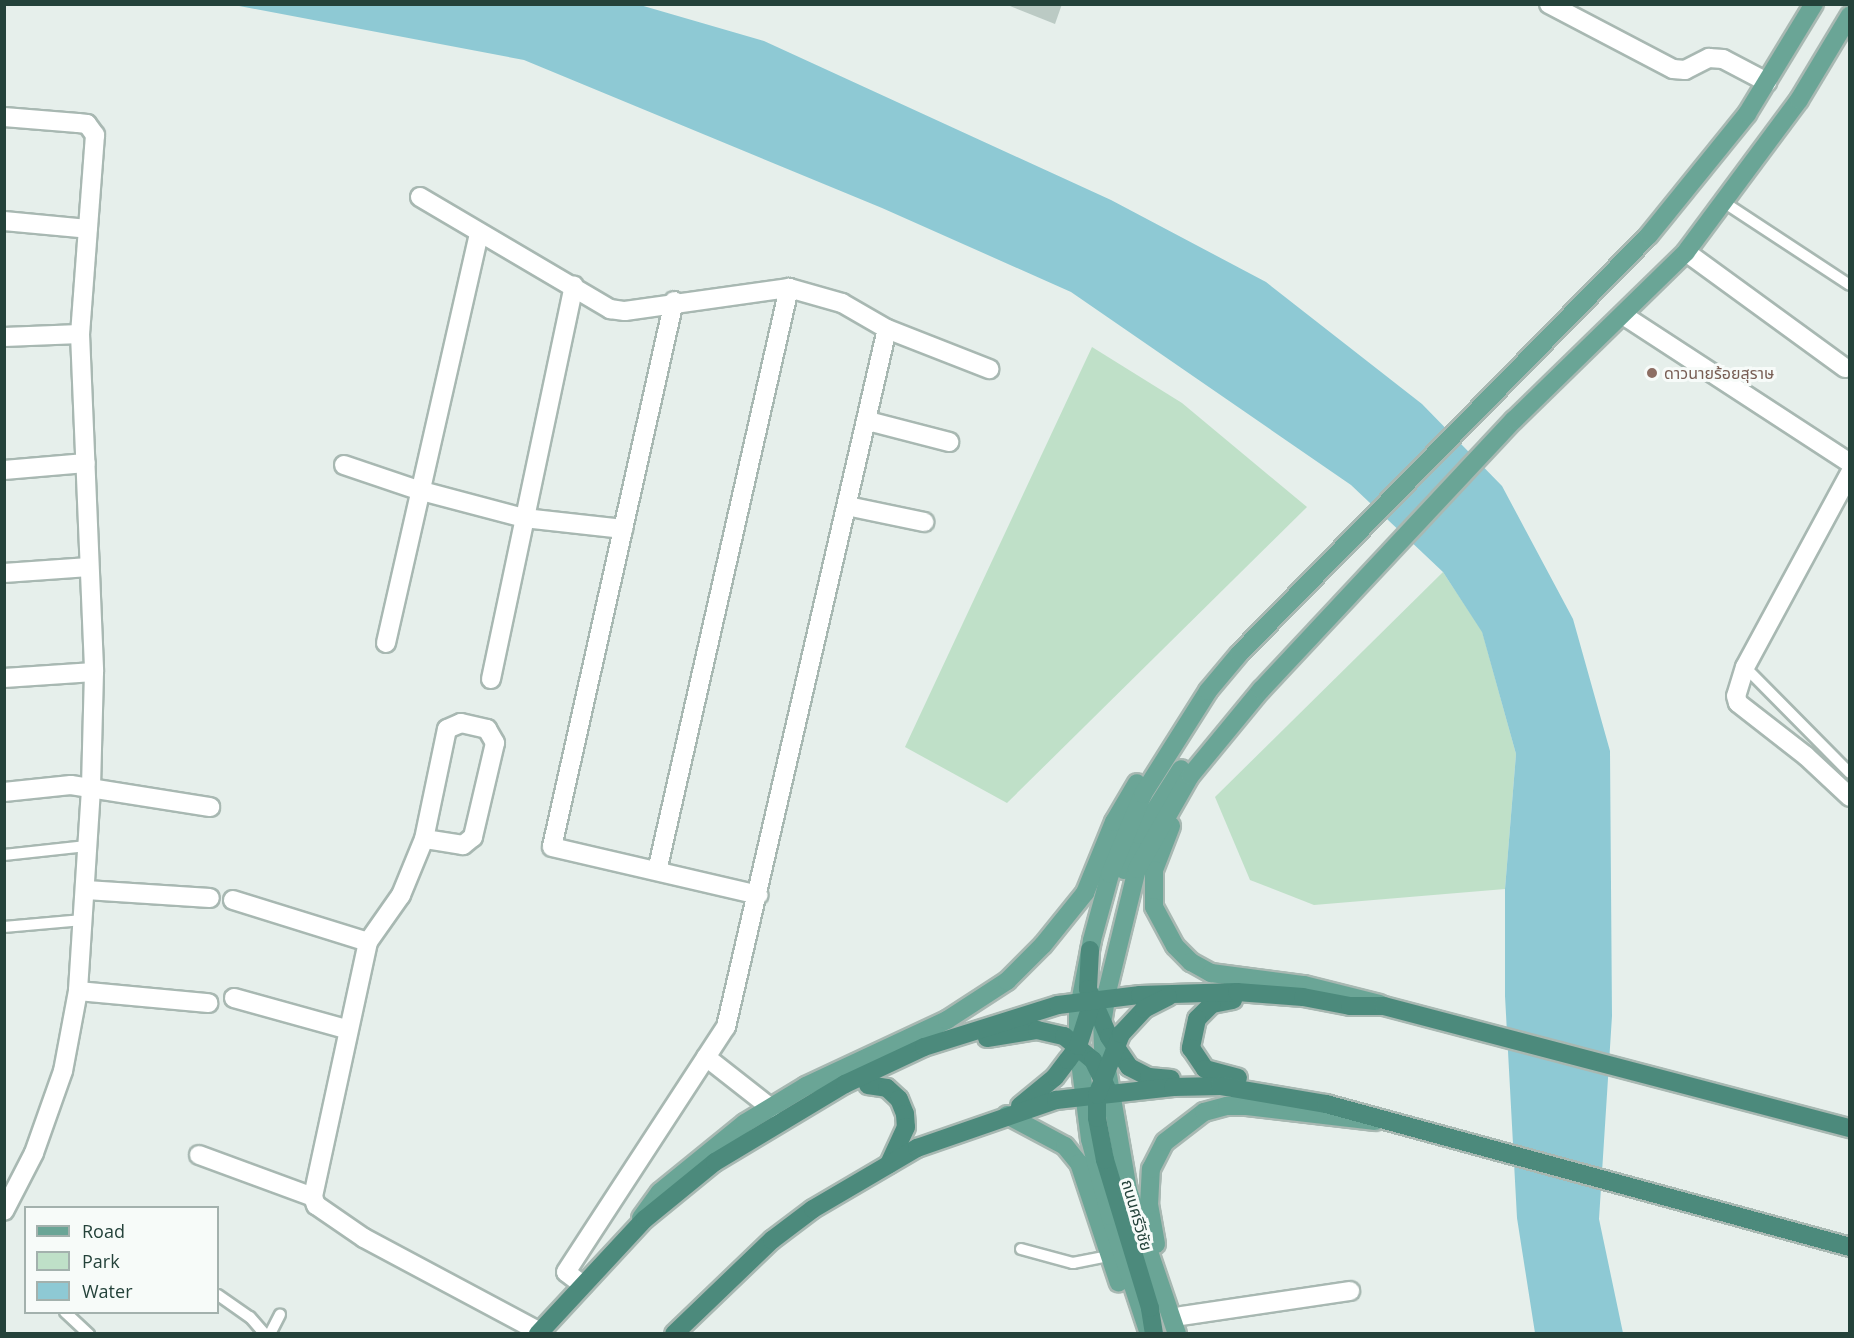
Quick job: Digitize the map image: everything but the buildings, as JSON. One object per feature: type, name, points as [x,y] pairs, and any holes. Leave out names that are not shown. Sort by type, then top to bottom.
[{"type":"highway","points":[[539,1333],[630,1234],[715,1162],[845,1084],[924,1047],[1058,1005],[1183,992],[1315,999],[1350,1006],[1384,1006],[1850,1128]]},
{"type":"highway","points":[[1154,1334],[1150,1308],[1105,1160],[1096,1118],[1100,1087],[1121,1034],[1144,1009],[1183,992]]},
{"type":"highway","points":[[1238,1078],[1204,1069],[1197,1062],[1191,1048],[1191,1035],[1205,1011],[1212,1004],[1228,1000],[1285,1004],[1315,999]]},
{"type":"highway","points":[[1006,1115],[1055,1077],[1078,1046],[1093,1001]]},
{"type":"highway","points":[[1102,1024],[1129,1067],[1149,1077],[1238,1078],[1294,1085],[1339,1097],[1380,1121]]},
{"type":"highway","points":[[630,1234],[745,1155],[868,1085],[933,1053],[1007,1032],[1037,1029],[1064,1036],[1078,1046],[1093,1060],[1100,1087]]},
{"type":"highway","points":[[868,1085],[887,1088],[899,1099],[905,1114],[906,1127],[889,1164]]},
{"type":"highway","points":[[674,1334],[772,1240],[813,1209],[889,1164],[917,1148],[1006,1115],[1100,1087],[1220,1086],[1279,1093],[1850,1248]]},
{"type":"main road","points":[[630,1234],[660,1192],[745,1123],[806,1086],[947,1020],[990,994],[1028,962],[1085,894],[1129,794],[1208,691],[1312,578],[1649,235],[1720,150],[1767,82],[1814,4]]},
{"type":"main road","points":[[1093,1001],[1137,869],[1190,776],[1360,579],[1514,420],[1686,252],[1725,203],[1799,100],[1850,15]]},
{"type":"main road","points":[[1311,634],[1264,704],[1203,773],[1184,802],[1154,870],[1154,908],[1175,946],[1211,973],[1304,985],[1384,1006]]},
{"type":"main road","points":[[1100,1087],[1102,1024],[1093,1001],[1090,950],[1126,831],[1143,794],[1208,691]]},
{"type":"main road","points":[[1078,1046],[1100,1087]]},
{"type":"main road","name":"ถนนศรีวิชัย","points":[[1100,1087],[1128,1190],[1180,1328]]},
{"type":"main road","name":"ถนนศรีวิชัย","points":[[1100,1087],[1090,1139],[1110,1216],[1149,1334]]},
{"type":"main road","points":[[1180,1328],[1162,1265],[1149,1205],[1151,1169],[1166,1142],[1204,1112],[1227,1106],[1380,1121]]},
{"type":"main road","points":[[1006,1115],[1065,1146],[1079,1163],[1129,1310],[1143,1334]]},
{"type":"street","points":[[1549,4],[1673,69],[1686,70],[1709,58],[1723,59],[1767,82]]},
{"type":"street","points":[[4,117],[78,123],[92,129],[88,229],[80,334],[94,672],[86,890],[78,991],[63,1071],[34,1153],[4,1211]]},
{"type":"street","points":[[420,197],[610,309],[625,311],[674,301],[789,288],[842,303],[887,330],[989,369]]},
{"type":"street","points":[[4,221],[88,229]]},
{"type":"street","points":[[386,643],[418,490],[479,232]]},
{"type":"street","points":[[1686,252],[1845,368]]},
{"type":"street","points":[[491,679],[574,286]]},
{"type":"street","points":[[657,871],[789,288]]},
{"type":"street","points":[[674,301],[552,847],[759,895]]},
{"type":"street","points":[[1623,315],[1850,463]]},
{"type":"street","points":[[583,1285],[566,1272],[726,1027],[759,895],[887,330]]},
{"type":"street","points":[[4,337],[80,334]]},
{"type":"street","points":[[868,421],[949,442]]},
{"type":"street","points":[[4,470],[86,462]]},
{"type":"street","points":[[344,465],[418,490],[524,518],[623,529]]},
{"type":"street","points":[[1850,473],[1745,667],[1737,687],[1738,703],[1806,756],[1850,797]]},
{"type":"street","points":[[848,506],[924,522]]},
{"type":"street","points":[[4,573],[89,567]]},
{"type":"street","points":[[4,678],[94,672]]},
{"type":"street","points":[[424,839],[463,845],[473,837],[495,743],[487,729],[461,723],[447,729],[424,839],[401,895],[368,942],[346,1029],[313,1197],[316,1206],[364,1238],[539,1333]]},
{"type":"street","points":[[4,792],[71,785],[210,807]]},
{"type":"street","points":[[86,890],[210,898]]},
{"type":"street","points":[[233,900],[368,942]]},
{"type":"street","points":[[78,991],[208,1003]]},
{"type":"street","points":[[234,998],[346,1029]]},
{"type":"street","points":[[706,1057],[771,1108]]},
{"type":"street","points":[[199,1155],[313,1197]]},
{"type":"street","points":[[1180,1328],[1350,1291]]},
{"type":"lane","points":[[1725,203],[1850,285]]},
{"type":"lane","points":[[1745,667],[1850,773]]},
{"type":"lane","points":[[4,855],[87,846]]},
{"type":"lane","points":[[4,927],[83,920]]},
{"type":"lane","points":[[1021,1249],[1073,1263],[1109,1256]]},
{"type":"lane","points":[[219,1296],[250,1317],[265,1334]]},
{"type":"lane","points":[[67,1314],[88,1334]]},
{"type":"lane","points":[[270,1334],[280,1314]]},
{"type":"green space","points":[[1092,347],[1182,403],[1307,507],[1007,803],[905,747]]},
{"type":"green space","points":[[1443,572],[1482,631],[1516,754],[1505,889],[1314,905],[1250,880],[1215,797]]},
{"type":"water","points":[[234,5],[640,5],[764,41],[1111,200],[1266,282],[1422,404],[1502,486],[1573,619],[1610,751],[1612,1016],[1599,1219],[1623,1333],[1535,1333],[1517,1218],[1505,996],[1505,889],[1516,754],[1482,632],[1443,572],[1351,485],[1071,292],[882,208],[524,60]]},
{"type":"place","name":"ดาวนายร้อยสุราษ","points":[[1652,373]]}]
